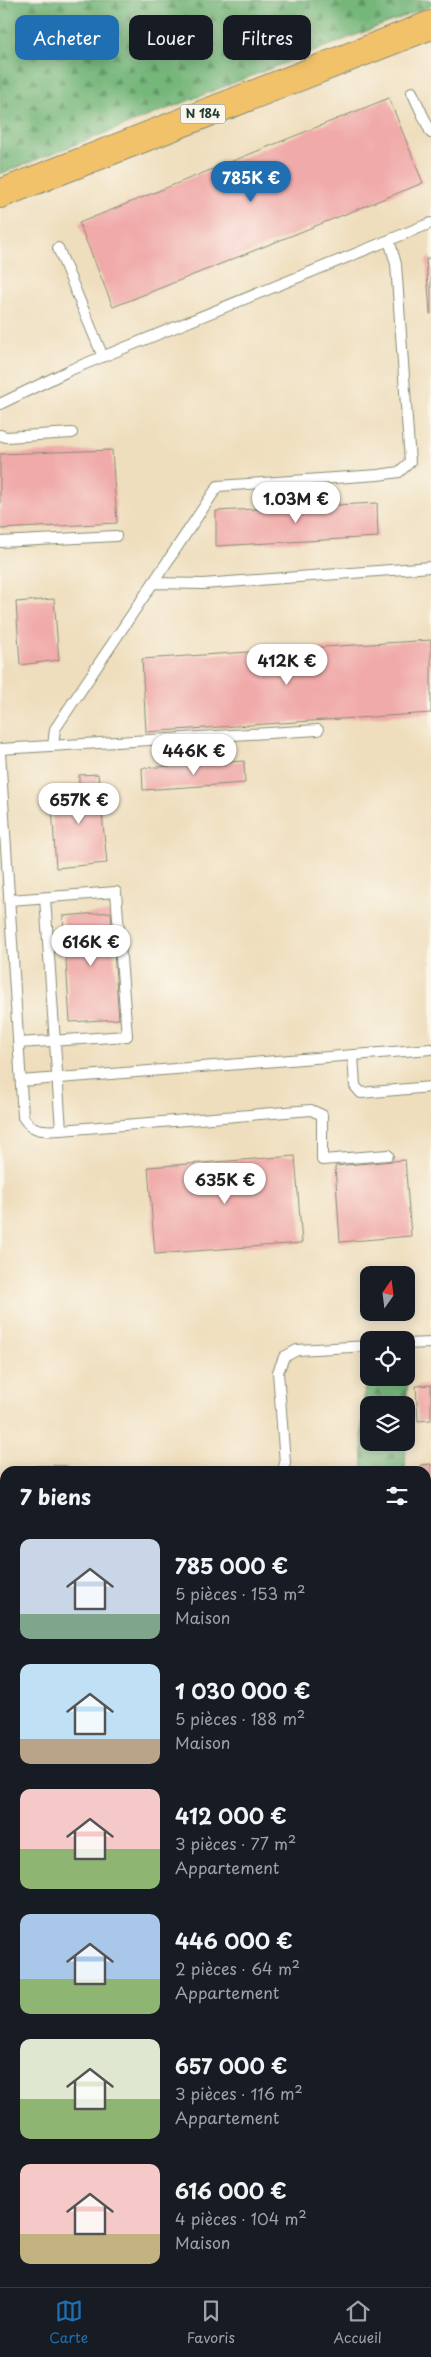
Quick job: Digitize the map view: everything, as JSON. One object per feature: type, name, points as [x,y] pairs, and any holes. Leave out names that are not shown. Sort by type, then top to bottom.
[{"type":"main road","name":"N 184","points":[[0,194],[423,27]]},
{"type":"lane","points":[[412,92],[431,133]]},
{"type":"lane","points":[[1,401],[431,222]]},
{"type":"lane","points":[[53,746],[55,729],[218,486],[378,475],[399,472],[410,462],[396,264],[389,240]]},
{"type":"lane","points":[[58,248],[103,357]]},
{"type":"lane","points":[[0,435],[6,437],[72,433]]},
{"type":"lane","points":[[0,542],[116,536]]},
{"type":"lane","points":[[154,583],[203,584],[431,568]]},
{"type":"lane","points":[[0,749],[318,730]]},
{"type":"lane","points":[[0,753],[23,1117],[28,1126],[40,1131],[61,1130],[311,1110],[322,1115],[322,1160],[388,1156]]},
{"type":"lane","points":[[10,900],[116,892],[126,1036],[19,1042]]},
{"type":"lane","points":[[45,898],[61,1130]]},
{"type":"lane","points":[[21,1081],[431,1050]]},
{"type":"lane","points":[[353,1056],[355,1086],[361,1093],[431,1087]]},
{"type":"lane","points":[[415,1344],[431,1343]]},
{"type":"lane","points":[[284,1466],[278,1372],[284,1357],[297,1350],[360,1346]]},
{"type":"green space","points":[[0,0],[431,0],[431,6],[311,53],[311,15],[223,15],[223,60],[292,60],[0,174]]},
{"type":"green space","points":[[365,1386],[407,1386],[407,1396],[364,1396]]},
{"type":"green space","points":[[363,1451],[406,1451],[405,1466],[363,1466]]},
{"type":"building","points":[[389,98],[423,183],[113,307],[79,223]]},
{"type":"building","points":[[431,258],[431,314],[430,314],[426,259]]},
{"type":"building","points":[[112,450],[117,523],[0,529],[0,454]]},
{"type":"building","points":[[377,503],[378,537],[216,546],[216,511]]},
{"type":"building","points":[[54,599],[59,660],[20,665],[16,602]]},
{"type":"building","points":[[431,640],[431,713],[146,732],[142,659]]},
{"type":"building","points":[[244,761],[245,783],[143,790],[142,768]]},
{"type":"building","points":[[98,774],[107,863],[56,868],[51,791],[79,789],[79,775]]},
{"type":"building","points":[[111,912],[119,1019],[70,1022],[63,916]]},
{"type":"building","points":[[295,1156],[302,1243],[155,1254],[148,1167]]},
{"type":"building","points":[[405,1160],[411,1236],[340,1242],[335,1166]]},
{"type":"building","points":[[431,1385],[431,1420],[418,1421],[416,1386]]}]
